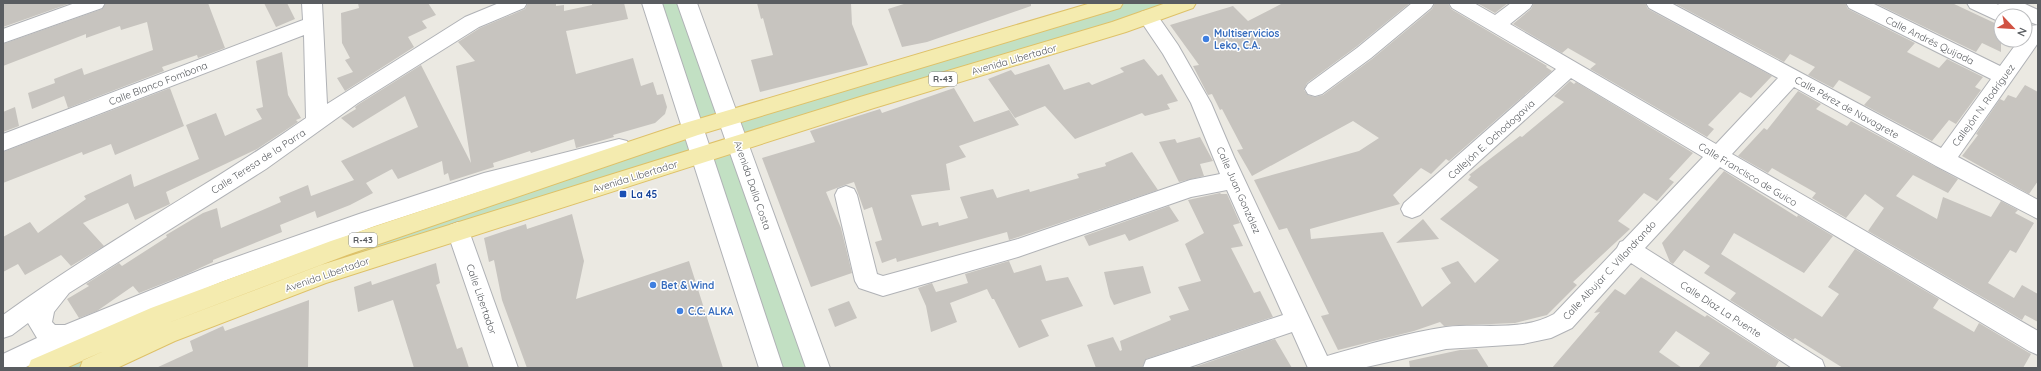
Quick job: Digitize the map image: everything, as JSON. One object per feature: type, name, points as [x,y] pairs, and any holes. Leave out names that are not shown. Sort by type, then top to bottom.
[{"type":"main road","name":"Avenida Libertador","points":[[40,368],[159,315],[339,248],[692,129],[1113,3]]},
{"type":"main road","name":"Avenida Libertador","points":[[92,368],[166,334],[240,304],[321,275],[867,102],[1148,17],[1186,3]]},
{"type":"street","points":[[3,36],[95,3]]},
{"type":"street","points":[[312,3],[317,122]]},
{"type":"street","name":"Calle Teresa de la Parra","points":[[5,326],[69,281],[258,163],[351,98],[472,22],[517,3]]},
{"type":"street","points":[[652,3],[771,368]]},
{"type":"street","name":"Avenida Dalla Costa","points":[[687,3],[818,368]]},
{"type":"street","points":[[1315,89],[1364,53],[1424,3]]},
{"type":"street","name":"Calle Francisco de Guico","points":[[1459,3],[2038,344]]},
{"type":"street","points":[[1496,25],[1523,3]]},
{"type":"street","name":"Calle Pérez de Navagrete","points":[[1656,3],[2038,210]]},
{"type":"street","name":"Calle Andrés Quijada","points":[[1856,3],[2004,76]]},
{"type":"street","points":[[1977,3],[1994,8]]},
{"type":"street","name":"Calle Juan González","points":[[1148,17],[1188,78],[1210,123],[1233,180],[1320,368]]},
{"type":"street","name":"Calle Blanco Fombona","points":[[3,143],[313,24]]},
{"type":"street","name":"Callejón N. Rodríguez","points":[[1944,160],[2004,76],[2013,48]]},
{"type":"street","name":"Callejón E. Ochodogavia","points":[[1412,209],[1570,68]]},
{"type":"street","name":"Calle Albujar C. Villandrando","points":[[1324,368],[1410,344],[1447,337],[1520,333],[1544,330],[1554,327],[1563,320],[1791,76]]},
{"type":"street","name":"Avenida Libertador","points":[[3,366],[144,302],[213,275],[374,218],[484,182],[692,129]]},
{"type":"street","points":[[846,195],[867,281],[883,286],[1018,248],[1190,189],[1233,180]]},
{"type":"street","name":"Calle Libertador","points":[[458,231],[506,368]]},
{"type":"street","name":"Calle Díaz La Puente","points":[[1628,250],[1813,368]]},
{"type":"street","points":[[67,336],[48,335],[40,324],[40,317],[47,304],[69,281]]},
{"type":"street","points":[[1155,368],[1298,320]]},
{"type":"green space","points":[[652,3],[687,3],[729,118],[693,129],[701,155],[427,241],[92,368],[3,368],[3,366],[285,250],[692,129]]},
{"type":"green space","points":[[1113,3],[1186,3],[738,143],[729,118]]},
{"type":"green space","points":[[738,143],[818,368],[771,368],[701,155]]},
{"type":"building","points":[[3,3],[71,3],[3,27]]},
{"type":"building","points":[[106,3],[208,3],[225,48],[198,58],[197,55],[162,67],[164,71],[68,108],[64,96],[32,109],[28,93],[55,83],[54,79],[82,68],[84,75],[153,50],[147,22],[121,30],[120,26],[86,38],[86,34],[3,66],[3,44],[102,9]]},
{"type":"building","points":[[264,3],[287,3],[295,19],[276,27]]},
{"type":"building","points":[[358,3],[428,3],[436,15],[422,21],[427,28],[408,37],[414,47],[345,91],[337,78],[353,72],[345,60],[350,58],[342,43],[341,13],[359,8]]},
{"type":"building","points":[[528,3],[556,3],[556,6],[564,5],[564,11],[592,5],[592,3],[624,3],[628,19],[566,31],[576,74],[633,58],[641,86],[653,82],[657,95],[663,94],[667,107],[665,114],[655,123],[613,135],[614,137],[576,148],[574,139],[531,153],[530,151],[493,163],[494,167],[450,181],[448,173],[444,175],[442,161],[398,179],[392,169],[366,183],[373,193],[350,205],[317,218],[315,211],[280,225],[282,232],[213,260],[213,262],[187,274],[139,293],[133,286],[97,311],[79,318],[67,299],[89,286],[86,284],[119,263],[122,266],[167,237],[166,235],[203,213],[217,208],[221,228],[281,202],[279,197],[308,185],[311,196],[354,180],[341,161],[418,127],[405,96],[353,128],[341,118],[356,109],[355,107],[359,104],[421,65],[471,163],[456,66],[475,61],[458,42],[480,28],[525,9]]},
{"type":"building","points":[[757,3],[851,3],[852,24],[868,65],[760,92],[751,60],[773,55],[763,18],[761,19]]},
{"type":"building","points":[[907,3],[1031,3],[1031,6],[927,42],[902,47],[888,9]]},
{"type":"building","points":[[1283,3],[1410,3],[1356,47],[1307,83],[1304,90],[1308,95],[1315,97],[1323,95],[1372,59],[1432,9],[1435,3],[1448,3],[1451,9],[1547,66],[1546,67],[1552,71],[1449,161],[1446,159],[1431,174],[1421,168],[1393,195],[1400,204],[1310,229],[1311,239],[1383,232],[1422,307],[1451,283],[1441,268],[1458,261],[1475,283],[1499,260],[1440,219],[1478,187],[1468,180],[1471,176],[1469,175],[1520,136],[1522,137],[1564,102],[1554,96],[1570,81],[1574,84],[1576,82],[1693,153],[1669,179],[1674,182],[1657,201],[1644,193],[1618,221],[1630,229],[1573,282],[1577,285],[1547,315],[1515,323],[1444,326],[1440,322],[1414,331],[1338,350],[1321,316],[1329,314],[1287,228],[1279,230],[1254,180],[1359,151],[1379,138],[1353,121],[1252,176],[1237,150],[1243,149],[1222,109],[1220,110],[1212,94],[1208,95],[1193,66],[1199,65],[1170,25],[1233,6],[1248,21]]},
{"type":"building","points":[[1477,3],[1508,3],[1495,13]]},
{"type":"building","points":[[1534,3],[1645,3],[1648,9],[1772,76],[1751,98],[1740,92],[1708,125],[1714,129],[1707,137],[1590,69],[1596,64],[1568,48],[1562,53],[1513,24],[1531,9]]},
{"type":"building","points":[[1674,3],[1845,3],[1848,9],[1915,43],[1907,52],[1939,68],[1947,59],[1983,77],[1975,87],[1981,90],[1956,124],[1949,120],[1932,141],[1864,105],[1871,97],[1839,80],[1833,88],[1808,75],[1815,67],[1790,54],[1784,62]]},
{"type":"building","points":[[1875,3],[1952,3],[1993,22],[1993,48],[2001,48],[2001,52],[1982,43],[1976,52]]},
{"type":"building","points":[[282,52],[288,95],[301,118],[296,120],[298,122],[257,149],[166,192],[170,204],[135,220],[128,203],[83,223],[104,246],[71,266],[61,255],[25,275],[18,264],[3,272],[3,237],[30,222],[38,233],[86,199],[84,196],[131,174],[134,187],[199,159],[186,125],[216,113],[225,136],[262,119],[256,109],[263,107],[256,61]]},
{"type":"building","points":[[1144,59],[1158,76],[1162,74],[1178,101],[1167,104],[1170,109],[1145,116],[1142,113],[1075,139],[1045,106],[1015,118],[988,79],[1011,70],[1015,75],[1049,64],[1064,90],[1089,82],[1092,85],[1124,72],[1120,68]]},
{"type":"building","points":[[2025,85],[2038,92],[2038,181],[2029,194],[1962,156],[1978,135],[1976,134],[2000,99],[2004,101],[2008,95],[2016,98]]},
{"type":"building","points":[[170,88],[184,126],[115,155],[111,144],[83,155],[82,152],[3,183],[3,152]]},
{"type":"building","points":[[954,88],[974,122],[1009,110],[1019,125],[959,146],[966,157],[946,164],[950,190],[911,195],[922,226],[938,222],[939,226],[968,218],[960,197],[993,189],[997,198],[1029,189],[1030,192],[1079,178],[1077,174],[1106,166],[1105,163],[1132,152],[1158,190],[1009,240],[1007,232],[897,262],[896,258],[882,263],[875,242],[882,240],[872,207],[864,210],[854,182],[826,192],[841,228],[852,273],[811,287],[762,158],[815,142],[810,131],[880,109],[882,113]]},
{"type":"building","points":[[1798,91],[1821,104],[1816,109],[1847,126],[1851,121],[1958,179],[1948,193],[1913,175],[1896,196],[1937,219],[1943,197],[1991,217],[2001,201],[2018,210],[2015,213],[2034,223],[2016,253],[2010,250],[1988,283],[2014,298],[2022,285],[2038,294],[2038,322],[2025,315],[2022,320],[1868,231],[1884,208],[1865,194],[1846,218],[1812,198],[1816,193],[1772,168],[1768,173],[1738,156],[1764,128],[1767,130]]},
{"type":"building","points":[[15,107],[19,126],[3,132],[3,112]]},
{"type":"building","points":[[1200,137],[1213,161],[1200,164],[1204,176],[1179,182],[1159,142],[1175,139],[1177,143]]},
{"type":"building","points":[[1724,171],[1797,217],[1798,215],[1833,236],[1804,273],[1734,233],[1721,254],[1822,317],[1839,294],[1828,287],[1855,249],[1939,299],[1933,308],[1974,332],[1979,323],[2031,354],[2023,368],[1843,368],[1795,338],[1793,340],[1730,300],[1736,293],[1704,273],[1710,266],[1684,250],[1673,264],[1670,262],[1662,243]]},
{"type":"building","points":[[1220,193],[1227,194],[1240,223],[1233,225],[1243,246],[1231,248],[1254,293],[1260,291],[1273,317],[1146,359],[1142,368],[1096,368],[1087,345],[1113,337],[1120,351],[1122,350],[1120,341],[1171,320],[1169,316],[1189,310],[1178,287],[1201,281],[1185,244],[1204,233],[1188,200]]},
{"type":"building","points":[[1169,206],[1179,221],[1129,241],[1125,234],[1089,246],[1084,236]]},
{"type":"building","points":[[572,214],[584,261],[576,299],[689,261],[723,368],[527,368],[502,300],[494,260],[489,262],[484,238],[526,224],[527,229]]},
{"type":"building","points":[[1423,219],[1439,239],[1396,243]]},
{"type":"building","points":[[1009,261],[1014,273],[1041,265],[1046,281],[1068,277],[1083,306],[1041,320],[1049,336],[1019,348],[994,299],[992,299],[987,289],[950,303],[957,322],[931,332],[926,306],[918,288],[932,283],[936,292],[968,283],[965,274]]},
{"type":"building","points":[[436,263],[440,283],[436,285],[457,349],[462,347],[469,368],[414,368],[393,300],[358,312],[354,287],[371,281],[372,285]]},
{"type":"building","points":[[1143,266],[1151,293],[1114,305],[1110,297],[1104,272]]},
{"type":"building","points":[[1641,277],[1705,317],[1707,315],[1779,361],[1775,368],[1698,368],[1710,353],[1676,331],[1659,352],[1682,368],[1552,368],[1600,312],[1594,313],[1615,289],[1625,295]]},
{"type":"building","points":[[309,300],[308,368],[156,368],[193,351],[190,341],[223,326],[225,331]]},
{"type":"building","points":[[849,301],[857,318],[835,327],[828,309]]},
{"type":"building","points":[[1275,339],[1292,368],[1192,368]]},
{"type":"building","points":[[1477,349],[1489,368],[1410,368],[1409,361],[1460,350]]},
{"type":"place","name":"Multiservicios Leko, C.A.","points":[[1206,39]]},
{"type":"place","name":"La 45","points":[[623,194]]},
{"type":"place","name":"Bet & Wind","points":[[653,285]]},
{"type":"place","name":"C.C. ALKA","points":[[680,311]]}]
